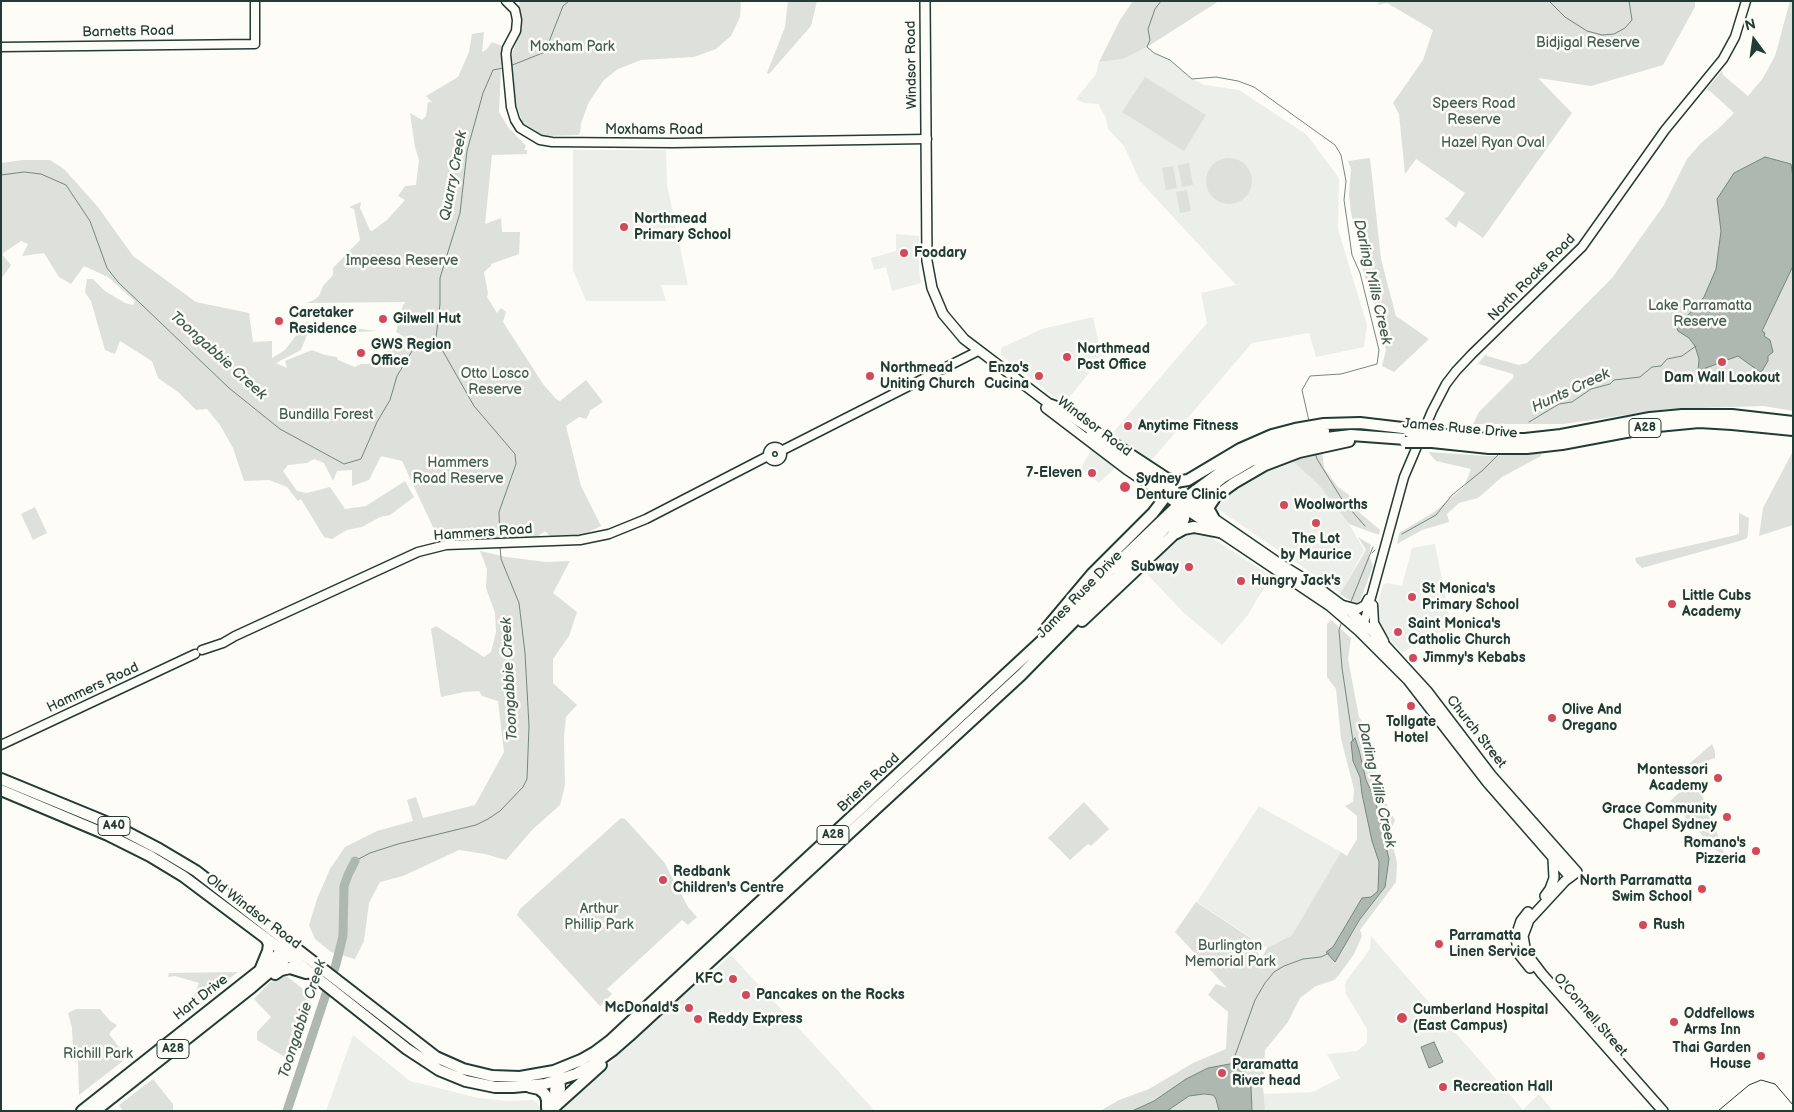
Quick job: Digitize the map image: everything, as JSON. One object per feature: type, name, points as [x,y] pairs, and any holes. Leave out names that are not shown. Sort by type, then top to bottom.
[{"type":"highway","points":[[1051,405],[1059,408],[1166,478],[1176,482],[1182,482],[1240,449],[1272,435],[1297,440],[1326,434]]},
{"type":"highway","name":"James Ruse Drive","points":[[1326,434],[1408,435],[1489,448],[1526,448],[1562,444],[1658,426],[1699,422],[1789,426]]},
{"type":"highway","name":"Briens Road","points":[[993,693],[1016,664],[1109,571],[1185,505],[1214,476],[1244,456],[1269,445],[1326,434]]},
{"type":"highway","points":[[1153,513],[1168,506],[1202,506],[1256,469],[1277,460],[1297,440]]},
{"type":"highway","points":[[1021,674],[1050,651],[1172,536],[1184,519],[1186,490],[1189,484],[1201,472]]},
{"type":"highway","points":[[1213,517],[1209,512],[1208,506],[1214,498]]},
{"type":"highway","points":[[1016,664],[1092,574],[1153,513],[1163,500],[1185,505]]},
{"type":"highway","name":"James Ruse Drive","points":[[1021,674],[1185,505]]},
{"type":"highway","points":[[1172,536],[1184,529],[1191,528],[1220,532]]},
{"type":"highway","name":"Briens Road","points":[[613,1050],[728,939],[993,693],[1021,674]]},
{"type":"highway","name":"Old Windsor Road","points":[[1,779],[112,825],[159,849],[196,871],[289,950],[312,974],[345,1001],[407,1049],[445,1073],[495,1087],[527,1086],[557,1075],[584,1070],[613,1050]]},
{"type":"highway","name":"Old Windsor Road","points":[[1,790],[108,834],[183,876],[266,938],[314,962],[430,1053],[449,1064],[463,1070],[507,1077],[557,1075]]},
{"type":"highway","points":[[259,971],[268,954],[269,944],[266,938]]},
{"type":"highway","name":"Briens Road","points":[[557,1075],[611,1040],[728,939]]},
{"type":"highway","name":"Hart Drive","points":[[82,1111],[259,971],[289,950]]},
{"type":"highway","name":"Hart Drive","points":[[95,1111],[252,987],[289,950]]},
{"type":"highway","name":"A28","points":[[252,987],[281,970],[290,968],[312,974]]},
{"type":"highway","points":[[547,1110],[602,1064],[613,1050]]},
{"type":"highway","points":[[527,1086],[539,1089],[545,1094],[548,1100],[547,1110]]},
{"type":"main road","name":"Windsor Road","points":[[925,1],[927,253],[930,278],[943,314],[954,329],[985,359],[1093,445],[1185,505],[1220,532],[1350,613]]},
{"type":"main road","name":"Windsor Road","points":[[978,351],[988,356],[1120,455],[1173,490],[1185,505],[1213,517],[1277,562],[1316,586],[1339,606]]},
{"type":"main road","name":"Church Street","points":[[1350,613],[1491,775],[1573,875]]},
{"type":"main road","name":"Church Street","points":[[1361,627],[1387,647],[1427,692],[1487,782],[1553,859],[1573,875]]},
{"type":"main road","points":[[1520,932],[1526,914],[1548,892],[1552,885],[1555,875],[1553,859]]},
{"type":"main road","points":[[1520,932],[1532,916],[1573,875]]},
{"type":"main road","name":"O'Connell Street","points":[[1520,932],[1517,949],[1521,958],[1656,1111]]},
{"type":"main road","name":"O'Connell Street","points":[[1520,932],[1523,946],[1532,962],[1663,1111]]},
{"type":"street","name":"Barnetts Road","points":[[1,47],[255,44],[255,1]]},
{"type":"street","name":"Moxhams Road","points":[[506,1],[515,10],[517,20],[516,31],[507,48],[506,58],[510,103],[517,124],[527,133],[545,142],[674,143],[927,139]]},
{"type":"street","name":"North Rocks Road","points":[[1361,627],[1404,477],[1432,411],[1446,384],[1467,360],[1582,247],[1665,130],[1723,59],[1735,37],[1746,1]]},
{"type":"street","name":"Hammers Road","points":[[1,745],[198,652],[223,643],[234,636],[418,552],[446,545],[587,539],[620,530],[646,519],[768,456],[772,460],[778,460],[781,457],[781,451],[978,351]]},
{"type":"street","name":"North Rocks Road","points":[[1373,590],[1372,618],[1387,647]]},
{"type":"street","points":[[1339,606],[1350,613],[1363,607],[1373,590]]},
{"type":"street","points":[[547,1110],[553,1098],[557,1075]]},
{"type":"shaded area","points":[[1147,47],[1154,53],[1170,60],[1192,79],[1205,85],[1239,90],[1306,134],[1339,178],[1338,229],[1367,325],[1364,347],[1316,357],[1309,333],[1252,343],[1150,462],[1110,436],[1207,323],[1201,293],[1236,285],[1140,181],[1124,146],[1108,129],[1106,118],[1098,104],[1084,103],[1076,99],[1096,74],[1099,62],[1123,59]]},
{"type":"shaded area","name":"Northmead Primary School","points":[[573,150],[666,150],[667,185],[688,285],[661,285],[666,301],[586,301],[573,270]]},
{"type":"shaded area","points":[[1765,157],[1791,164],[1793,178],[1793,266],[1762,331],[1765,333],[1764,336],[1770,340],[1773,352],[1768,356],[1768,361],[1760,372],[1738,356],[1698,371],[1699,359],[1695,346],[1689,338],[1678,331],[1674,322],[1688,315],[1704,297],[1716,269],[1721,231],[1717,199],[1734,173]]},
{"type":"shaded area","points":[[896,234],[919,236],[921,283],[892,291],[886,267],[874,270],[871,258],[896,251]]},
{"type":"shaded area","points":[[1093,317],[1102,357],[1064,404],[1001,355],[1001,348],[1042,329]]},
{"type":"shaded area","name":"7-Eleven","points":[[1092,448],[1115,468],[1099,483],[1081,468]]},
{"type":"shaded area","points":[[1291,460],[1318,484],[1349,524],[1364,550],[1341,593],[1215,507],[1218,501],[1257,475]]},
{"type":"shaded area","points":[[1190,533],[1209,536],[1272,577],[1248,615],[1222,645],[1183,612],[1145,572],[1176,540],[1183,534]]},
{"type":"shaded area","name":"St Monica's Primary School","points":[[1435,544],[1452,630],[1417,637],[1420,641],[1402,653],[1384,631],[1377,617],[1376,609],[1383,585],[1387,583],[1402,586],[1412,548]]},
{"type":"shaded area","points":[[1355,738],[1366,780],[1375,799],[1389,859],[1385,887],[1360,919],[1335,962],[1326,952],[1333,947],[1362,898],[1371,897],[1378,891],[1379,862],[1372,841],[1360,777],[1353,761],[1351,742]]},
{"type":"shaded area","points":[[1259,806],[1341,852],[1292,935],[1267,948],[1197,902]]},
{"type":"shaded area","name":"Cumberland Hospital (East Campus)","points":[[1371,936],[1523,1110],[1539,1094],[1553,1111],[1252,1111],[1251,1087],[1244,1071],[1265,1094],[1313,1092],[1340,1078],[1327,1054],[1357,1051],[1366,1044],[1367,1029],[1346,994],[1345,985],[1370,949]]},
{"type":"shaded area","points":[[731,955],[875,1111],[558,1111],[697,982],[703,980]]},
{"type":"shaded area","points":[[353,1035],[410,1081],[478,1098],[508,1101],[534,1100],[544,1111],[326,1111]]},
{"type":"shaded area","points":[[1434,1042],[1443,1062],[1429,1068],[1421,1047]]},
{"type":"shaded area","points":[[1235,1063],[1244,1071],[1251,1087],[1252,1111],[1219,1111],[1213,1095],[1204,1094],[1189,1096],[1167,1111],[1132,1111],[1154,1101],[1186,1079],[1208,1068]]},
{"type":"green space","name":"Moxham Park","points":[[519,1],[741,1],[740,17],[731,36],[716,49],[694,57],[641,60],[618,69],[604,80],[589,102],[578,135],[542,136],[536,134],[536,131],[523,122],[515,103],[510,69],[512,54],[522,27]]},
{"type":"green space","points":[[788,1],[817,1],[811,26],[769,74],[767,73],[785,27]]},
{"type":"green space","points":[[1133,1],[1219,1],[1147,47],[1123,59],[1099,62],[1120,20]]},
{"type":"green space","name":"Speers Road Reserve","points":[[1380,1],[1695,1],[1695,7],[1663,65],[1591,86],[1538,78],[1572,113],[1483,238],[1459,221],[1456,228],[1444,218],[1448,217],[1465,193],[1416,159],[1405,174],[1399,114],[1393,103],[1423,60],[1433,30],[1387,3],[1377,5]]},
{"type":"green space","name":"Lake Parramatta Reserve","points":[[1790,1],[1793,1],[1793,411],[1764,406],[1666,409],[1564,424],[1473,424],[1479,412],[1514,377],[1513,374],[1477,365],[1486,354],[1487,356],[1519,365],[1527,363],[1612,278],[1664,205],[1687,159],[1701,143],[1734,113],[1710,91],[1706,90],[1722,71],[1723,75],[1748,96],[1763,78],[1775,56]]},
{"type":"green space","points":[[484,32],[482,52],[492,42],[502,46],[499,112],[508,127],[526,146],[524,150],[527,150],[527,154],[492,155],[485,224],[501,218],[502,232],[520,232],[519,254],[491,264],[484,272],[487,297],[497,313],[501,308],[506,312],[503,322],[543,384],[556,399],[560,401],[586,380],[603,402],[589,411],[586,419],[579,417],[566,426],[581,486],[601,526],[581,536],[561,538],[551,537],[545,531],[537,537],[439,540],[402,461],[381,456],[369,480],[352,486],[352,470],[337,471],[333,481],[324,463],[314,459],[307,463],[288,465],[283,471],[297,491],[307,493],[330,487],[345,509],[366,506],[405,481],[414,497],[390,515],[380,517],[362,527],[347,530],[332,539],[324,537],[301,499],[298,501],[287,487],[269,480],[244,481],[233,448],[220,425],[207,409],[196,410],[178,392],[158,378],[152,361],[120,341],[115,354],[105,350],[91,301],[85,292],[87,279],[93,279],[105,291],[125,303],[133,305],[135,301],[108,277],[84,266],[71,284],[59,277],[44,253],[22,256],[28,244],[21,241],[2,254],[11,265],[1,279],[1,163],[23,160],[50,160],[64,169],[98,207],[133,256],[196,302],[249,313],[253,342],[272,341],[272,358],[285,350],[306,322],[377,331],[307,335],[301,350],[276,363],[287,368],[285,361],[312,350],[337,357],[338,360],[355,367],[361,364],[368,364],[406,338],[396,332],[403,305],[406,302],[306,303],[319,296],[323,286],[333,275],[333,268],[360,240],[354,209],[349,207],[361,202],[360,208],[372,231],[387,220],[405,200],[398,196],[405,186],[416,185],[419,160],[410,113],[422,120],[426,116],[428,102],[432,102],[426,96],[458,77],[469,52],[472,34]]},
{"type":"green space","points":[[1145,77],[1206,115],[1184,151],[1122,112]]},
{"type":"green space","points":[[1229,158],[1242,162],[1248,168],[1252,181],[1248,194],[1242,200],[1229,204],[1216,200],[1210,194],[1206,181],[1210,168],[1216,162]]},
{"type":"green space","points":[[1370,158],[1381,259],[1396,316],[1429,339],[1394,372],[1382,366],[1386,350],[1371,291],[1364,275],[1349,195],[1351,169],[1348,161]]},
{"type":"green space","points":[[1189,163],[1193,185],[1182,187],[1178,165]]},
{"type":"green space","points":[[1173,166],[1177,188],[1166,190],[1162,168]]},
{"type":"green space","points":[[1187,190],[1191,211],[1180,213],[1176,192]]},
{"type":"green space","points":[[1793,451],[1793,525],[1759,536],[1763,508]]},
{"type":"green space","points":[[1322,452],[1324,468],[1338,487],[1349,495],[1360,513],[1380,530],[1379,535],[1349,524],[1318,484],[1291,460]]},
{"type":"green space","points":[[1428,452],[1489,456],[1542,453],[1541,456],[1502,477],[1478,498],[1459,503],[1447,514],[1449,522],[1422,530],[1397,544],[1399,533],[1434,512],[1464,487],[1471,469],[1436,461]]},
{"type":"green space","points":[[35,507],[47,533],[33,540],[21,514]]},
{"type":"green space","points":[[1739,513],[1749,518],[1747,538],[1743,540],[1642,568],[1636,562],[1635,558],[1736,535],[1739,533]]},
{"type":"green space","points":[[1358,537],[1371,545],[1369,556],[1373,566],[1360,601],[1356,604],[1340,594],[1366,550]]},
{"type":"green space","points":[[480,551],[506,557],[546,562],[570,561],[553,593],[577,612],[569,636],[553,659],[553,683],[577,705],[566,717],[564,737],[565,785],[560,805],[533,829],[506,860],[459,850],[403,876],[380,882],[369,903],[364,941],[355,959],[331,952],[315,939],[309,925],[317,899],[330,869],[345,847],[377,831],[413,821],[407,800],[416,797],[423,818],[475,805],[504,752],[498,701],[482,696],[479,691],[441,697],[431,629],[436,626],[484,657],[491,652],[496,632],[495,613],[486,588],[487,569]]},
{"type":"green space","name":"Burlington Memorial Park","points":[[1331,620],[1351,638],[1348,659],[1359,717],[1371,735],[1376,776],[1388,808],[1395,820],[1390,832],[1397,863],[1396,882],[1360,930],[1362,936],[1354,954],[1339,975],[1334,980],[1316,986],[1300,998],[1288,1022],[1265,1050],[1263,1088],[1265,1111],[1252,1111],[1251,1087],[1248,1077],[1208,1068],[1186,1079],[1154,1101],[1132,1111],[1100,1111],[1119,1100],[1149,1089],[1193,1063],[1226,1049],[1228,1012],[1208,995],[1216,984],[1227,988],[1175,932],[1196,902],[1255,941],[1260,961],[1267,948],[1292,935],[1341,852],[1347,856],[1357,839],[1357,816],[1345,806],[1353,802],[1354,789],[1341,739],[1336,689],[1327,677],[1327,624]],"holes":[[[1359,750],[1366,780],[1375,799],[1389,859],[1385,887],[1360,919],[1352,934],[1327,952],[1333,947],[1371,897],[1378,891],[1379,862],[1372,841],[1360,777],[1353,761]]]},
{"type":"green space","points":[[1712,744],[1715,758],[1691,766],[1689,764]]},
{"type":"green space","points":[[1696,780],[1721,843],[1724,853],[1721,855],[1670,801]]},
{"type":"green space","points":[[1084,802],[1109,829],[1091,846],[1088,844],[1070,860],[1048,838]]},
{"type":"green space","name":"Arthur Phillip Park","points":[[621,818],[625,819],[664,862],[688,907],[697,917],[688,925],[682,920],[607,989],[612,994],[600,1006],[517,915],[520,909]]},
{"type":"green space","points":[[238,972],[185,1012],[187,1004],[194,996],[199,983],[175,976],[168,977],[169,973]]},
{"type":"green space","points":[[285,975],[312,996],[291,1064],[283,1056],[257,1040],[257,1032],[271,1017],[254,999],[269,983]]},
{"type":"green space","name":"Richill Park","points":[[76,1009],[100,1009],[110,1021],[117,1025],[109,1034],[127,1058],[79,1095],[78,1060],[73,1050],[72,1028],[68,1013]]},
{"type":"green space","points":[[153,1079],[173,1104],[173,1111],[123,1111],[119,1105]]},
{"type":"green space","points":[[1195,1094],[1213,1095],[1219,1111],[1167,1111],[1186,1098]]},
{"type":"waterway","name":"Quarry Creek","points":[[510,66],[545,52],[563,6],[569,1]]},
{"type":"waterway","name":"Darling Mills Creek","points":[[1161,1],[1155,9],[1148,29],[1150,40],[1147,47],[1154,53],[1170,60],[1192,79],[1216,77],[1238,81],[1254,87],[1335,145],[1341,155],[1346,181],[1344,200],[1352,255],[1360,273],[1379,350],[1377,364],[1341,374],[1310,376],[1302,390],[1309,421]]},
{"type":"waterway","name":"Darling Mills Creek","points":[[1549,1],[1565,17],[1587,31],[1602,35],[1614,34],[1625,28],[1632,20],[1629,1]]},
{"type":"waterway","name":"Quarry Creek","points":[[436,338],[440,304],[440,278],[460,213],[467,151],[483,93],[493,70],[503,68]]},
{"type":"waterway","name":"Toongabbie Creek","points":[[1,175],[24,172],[41,174],[66,185],[90,221],[107,268],[118,282],[229,388],[280,429],[344,464],[361,459],[377,422],[390,400],[397,376],[412,351],[420,343],[435,339]]},
{"type":"waterway","name":"Toongabbie Creek","points":[[436,339],[474,406],[515,454],[516,464],[499,512],[500,539]]},
{"type":"waterway","name":"Hunts Creek","points":[[1529,422],[1559,404],[1572,402],[1591,389],[1610,384],[1614,380],[1640,377],[1652,367],[1661,366],[1667,359],[1682,356],[1696,346]]},
{"type":"waterway","name":"Darling Mills Creek","points":[[1315,452],[1317,459],[1343,501],[1365,526]]},
{"type":"waterway","name":"Hunts Creek","points":[[1402,534],[1436,515],[1452,495],[1483,470],[1499,454]]},
{"type":"waterway","name":"Toongabbie Creek","points":[[355,861],[370,853],[398,844],[476,825],[500,811],[523,787],[527,779],[529,726],[525,653],[519,603],[501,559],[500,546]]},
{"type":"waterway","name":"Darling Mills Creek","points":[[1350,604],[1373,547]]},
{"type":"waterway","name":"Darling Mills Creek","points":[[1372,553],[1375,550]]},
{"type":"waterway","name":"Darling Mills Creek","points":[[1342,621],[1339,630],[1342,668],[1353,741]]},
{"type":"waterway","name":"Toongabbie Creek","points":[[287,1111],[336,964],[343,936],[344,886],[355,861]]},
{"type":"waterway","name":"Darling Mills Creek","points":[[1232,1064],[1255,1000],[1274,972],[1303,959],[1321,957],[1329,953]]},
{"type":"tram line","points":[[1718,1111],[1749,1085],[1761,1080],[1775,1084],[1793,1105]]},
{"type":"place","name":"Northmead Primary School","points":[[624,227]]},
{"type":"place","name":"Foodary","points":[[904,253]]},
{"type":"place","name":"Gilwell Hut","points":[[383,319]]},
{"type":"place","name":"Caretaker Residence","points":[[279,321]]},
{"type":"place","name":"GWS Region Office","points":[[361,353]]},
{"type":"place","name":"Northmead Post Office","points":[[1067,357]]},
{"type":"place","name":"Dam Wall Lookout","points":[[1722,362]]},
{"type":"place","name":"Northmead Uniting Church","points":[[870,376]]},
{"type":"place","name":"Enzo's Cucina","points":[[1039,376]]},
{"type":"place","name":"Anytime Fitness","points":[[1128,426]]},
{"type":"place","name":"7-Eleven","points":[[1092,473]]},
{"type":"place","name":"Sydney Denture Clinic","points":[[1125,487]]},
{"type":"place","name":"Woolworths","points":[[1284,505]]},
{"type":"place","name":"The Lot by Maurice","points":[[1316,523]]},
{"type":"place","name":"Subway","points":[[1189,567]]},
{"type":"place","name":"Hungry Jack's","points":[[1241,581]]},
{"type":"place","name":"St Monica's Primary School","points":[[1412,597]]},
{"type":"place","name":"Little Cubs Academy","points":[[1672,604]]},
{"type":"place","name":"Saint Monica's Catholic Church","points":[[1398,632]]},
{"type":"place","name":"Jimmy's Kebabs","points":[[1413,658]]},
{"type":"place","name":"Tollgate Hotel","points":[[1411,706]]},
{"type":"place","name":"Olive And Oregano","points":[[1552,718]]},
{"type":"place","name":"Montessori Academy","points":[[1718,778]]},
{"type":"place","name":"Grace Community Chapel Sydney","points":[[1727,817]]},
{"type":"place","name":"Romano's Pizzeria","points":[[1756,851]]},
{"type":"place","name":"Redbank Children's Centre","points":[[663,880]]},
{"type":"place","name":"North Parramatta Swim School","points":[[1702,889]]},
{"type":"place","name":"Rush","points":[[1643,925]]},
{"type":"place","name":"Parramatta Linen Service","points":[[1439,944]]},
{"type":"place","name":"KFC","points":[[733,979]]},
{"type":"place","name":"Pancakes on the Rocks","points":[[746,995]]},
{"type":"place","name":"McDonald's","points":[[689,1008]]},
{"type":"place","name":"Cumberland Hospital (East Campus)","points":[[1402,1018]]},
{"type":"place","name":"Reddy Express","points":[[698,1019]]},
{"type":"place","name":"Oddfellows Arms Inn","points":[[1674,1022]]},
{"type":"place","name":"Thai Garden House","points":[[1761,1056]]},
{"type":"place","name":"Paramatta River head","points":[[1222,1073]]},
{"type":"place","name":"Recreation Hall","points":[[1443,1087]]},
{"type":"park label","name":"Bidjigal Reserve","points":[[1588,43]]},
{"type":"park label","name":"Hazel Ryan Oval","points":[[1493,143]]},
{"type":"park label","name":"Impeesa Reserve","points":[[402,261]]},
{"type":"park label","name":"Otto Losco Reserve","points":[[495,382]]},
{"type":"park label","name":"Bundilla Forest","points":[[326,415]]},
{"type":"park label","name":"Hammers Road Reserve","points":[[458,472]]}]
